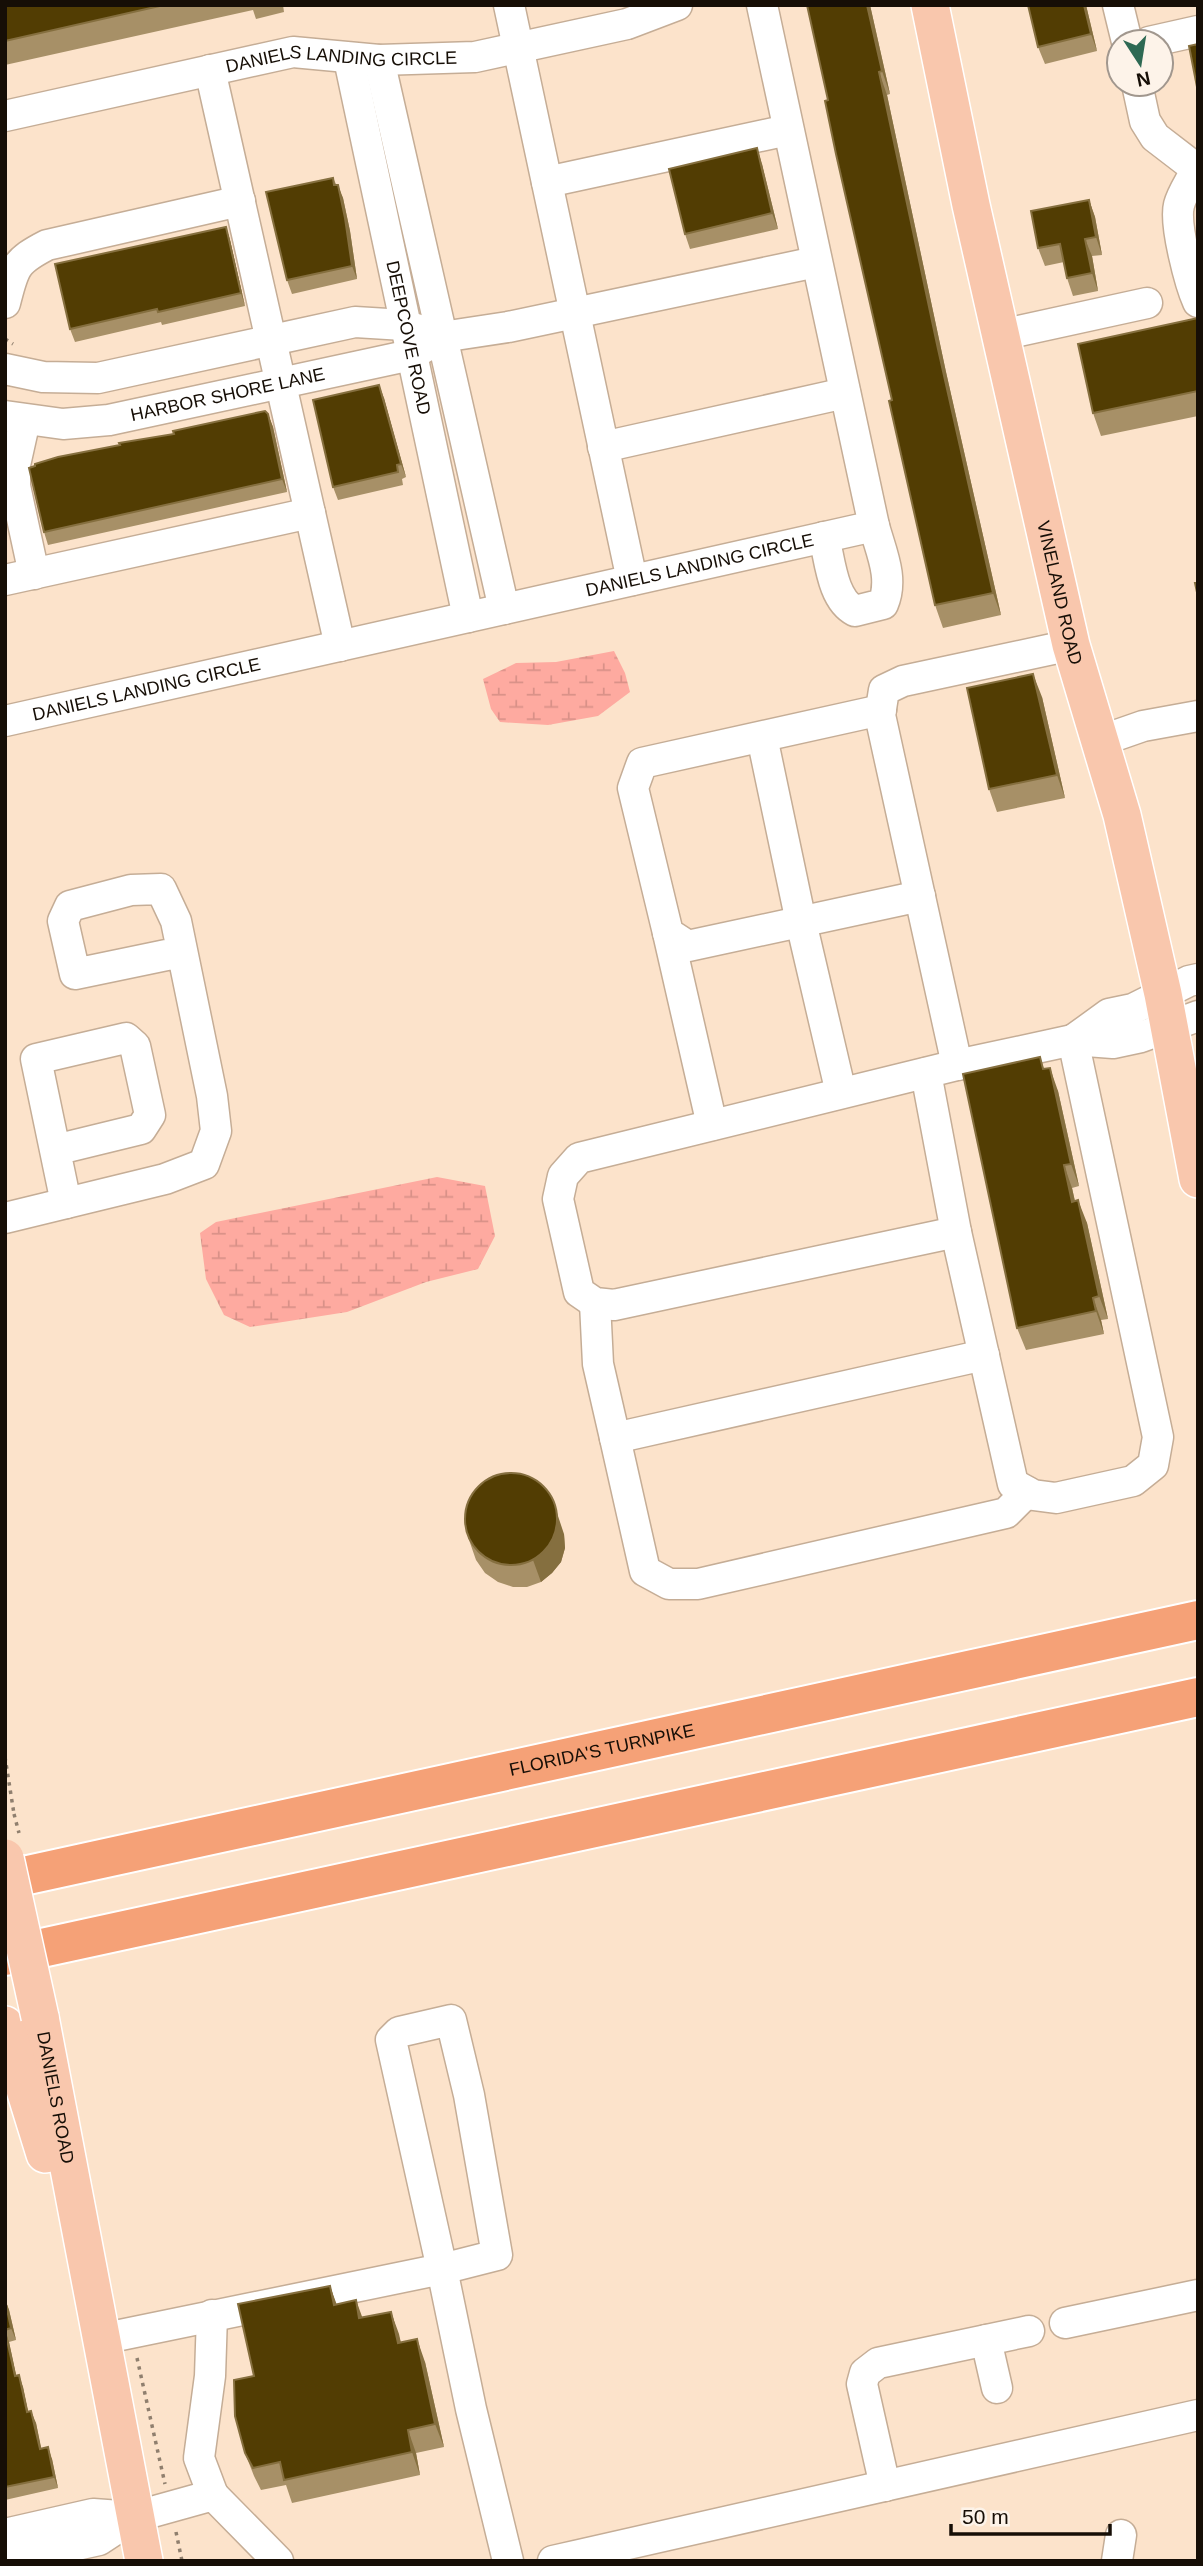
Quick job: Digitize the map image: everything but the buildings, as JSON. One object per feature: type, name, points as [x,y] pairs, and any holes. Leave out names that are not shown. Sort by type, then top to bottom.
[{"type":"highway","name":"FLORIDA'S TURNPIKE","points":[[5,1880],[1198,1620]]},
{"type":"highway","points":[[5,1956],[1198,1697]]},
{"type":"main road","name":"VINELAND ROAD","points":[[930,5],[1071,645],[1177,1013],[1198,1179]]},
{"type":"main road","name":"DANIELS ROAD","points":[[5,1858],[17,2022],[101,2339],[144,2561]]},
{"type":"street","points":[[509,5],[632,580]]},
{"type":"street","name":"DANIELS LANDING CIRCLE","points":[[5,116],[293,52],[379,60],[475,57],[627,24],[677,5]]},
{"type":"street","points":[[762,5],[874,526],[889,581],[883,604],[855,611],[846,606],[839,594],[824,537]]},
{"type":"street","points":[[1118,5],[1124,28]]},
{"type":"street","points":[[1175,36],[1198,31]]},
{"type":"street","name":"DEEPCOVE ROAD","points":[[349,59],[468,617]]},
{"type":"street","name":"DEEPCOVE ROAD","points":[[379,60],[504,608]]},
{"type":"street","points":[[210,70],[340,646]]},
{"type":"street","points":[[1140,98],[1145,121],[1155,137],[1197,170],[1179,206],[1179,226],[1192,290],[1198,302]]},
{"type":"street","points":[[547,182],[788,130]]},
{"type":"street","points":[[5,303],[13,271],[26,256],[47,246],[240,201]]},
{"type":"street","name":"HARBOR SHORE LANE","points":[[15,418],[63,424],[109,420],[411,355],[442,337],[508,327],[816,262]]},
{"type":"street","points":[[1001,335],[1147,303]]},
{"type":"street","name":"HARBOR SHORE LANE","points":[[5,369],[43,377],[98,378],[355,322],[404,325],[442,337]]},
{"type":"street","points":[[603,447],[845,393]]},
{"type":"street","points":[[15,418],[15,486],[34,574]]},
{"type":"street","points":[[5,580],[310,513]]},
{"type":"street","name":"DANIELS LANDING CIRCLE","points":[[5,721],[874,526]]},
{"type":"street","points":[[957,1065],[880,715],[884,690],[903,681],[1071,645]]},
{"type":"street","points":[[712,1125],[633,788],[642,763],[881,710]]},
{"type":"street","points":[[1100,741],[1143,726],[1198,716]]},
{"type":"street","points":[[762,737],[841,1093]]},
{"type":"street","points":[[668,933],[688,946],[920,896]]},
{"type":"street","points":[[5,1218],[165,1179],[204,1164],[216,1131],[214,1108],[203,1044],[181,952]]},
{"type":"street","points":[[956,1232],[614,1305],[595,1303],[579,1292],[558,1199],[563,1176],[579,1158],[957,1065],[1073,1040],[1113,1043],[1177,1013],[1198,979]]},
{"type":"street","points":[[926,1073],[956,1232],[1013,1484],[1033,1495],[1056,1497],[1133,1481],[1153,1465],[1158,1437],[1073,1040]]},
{"type":"street","points":[[55,1150],[66,1203]]},
{"type":"street","points":[[595,1303],[598,1364],[645,1571],[669,1584],[698,1584],[1006,1513],[1027,1492]]},
{"type":"street","points":[[615,1438],[984,1355]]},
{"type":"street","points":[[101,2339],[442,2269],[497,2255],[469,2095],[451,2020],[399,2032],[391,2040],[442,2269],[471,2409],[508,2561]]},
{"type":"street","points":[[1065,2323],[1198,2295]]},
{"type":"street","points":[[212,2315],[209,2376],[198,2458],[213,2495],[278,2561]]},
{"type":"street","points":[[885,2486],[862,2384],[864,2373],[878,2363],[1029,2331]]},
{"type":"street","points":[[986,2340],[997,2388]]},
{"type":"street","points":[[552,2561],[1198,2415]]},
{"type":"street","points":[[5,2561],[99,2540],[134,2517],[213,2495]]},
{"type":"street","points":[[5,2534],[93,2514],[134,2517]]},
{"type":"path","points":[[5,1757],[14,1814]]},
{"type":"green space","points":[[614,651],[625,673],[630,692],[598,716],[548,725],[500,722],[491,709],[483,679],[516,663],[556,662]]},
{"type":"green space","points":[[437,1177],[485,1186],[495,1236],[478,1269],[426,1282],[347,1312],[250,1327],[224,1315],[206,1279],[200,1233],[216,1222]]}]
